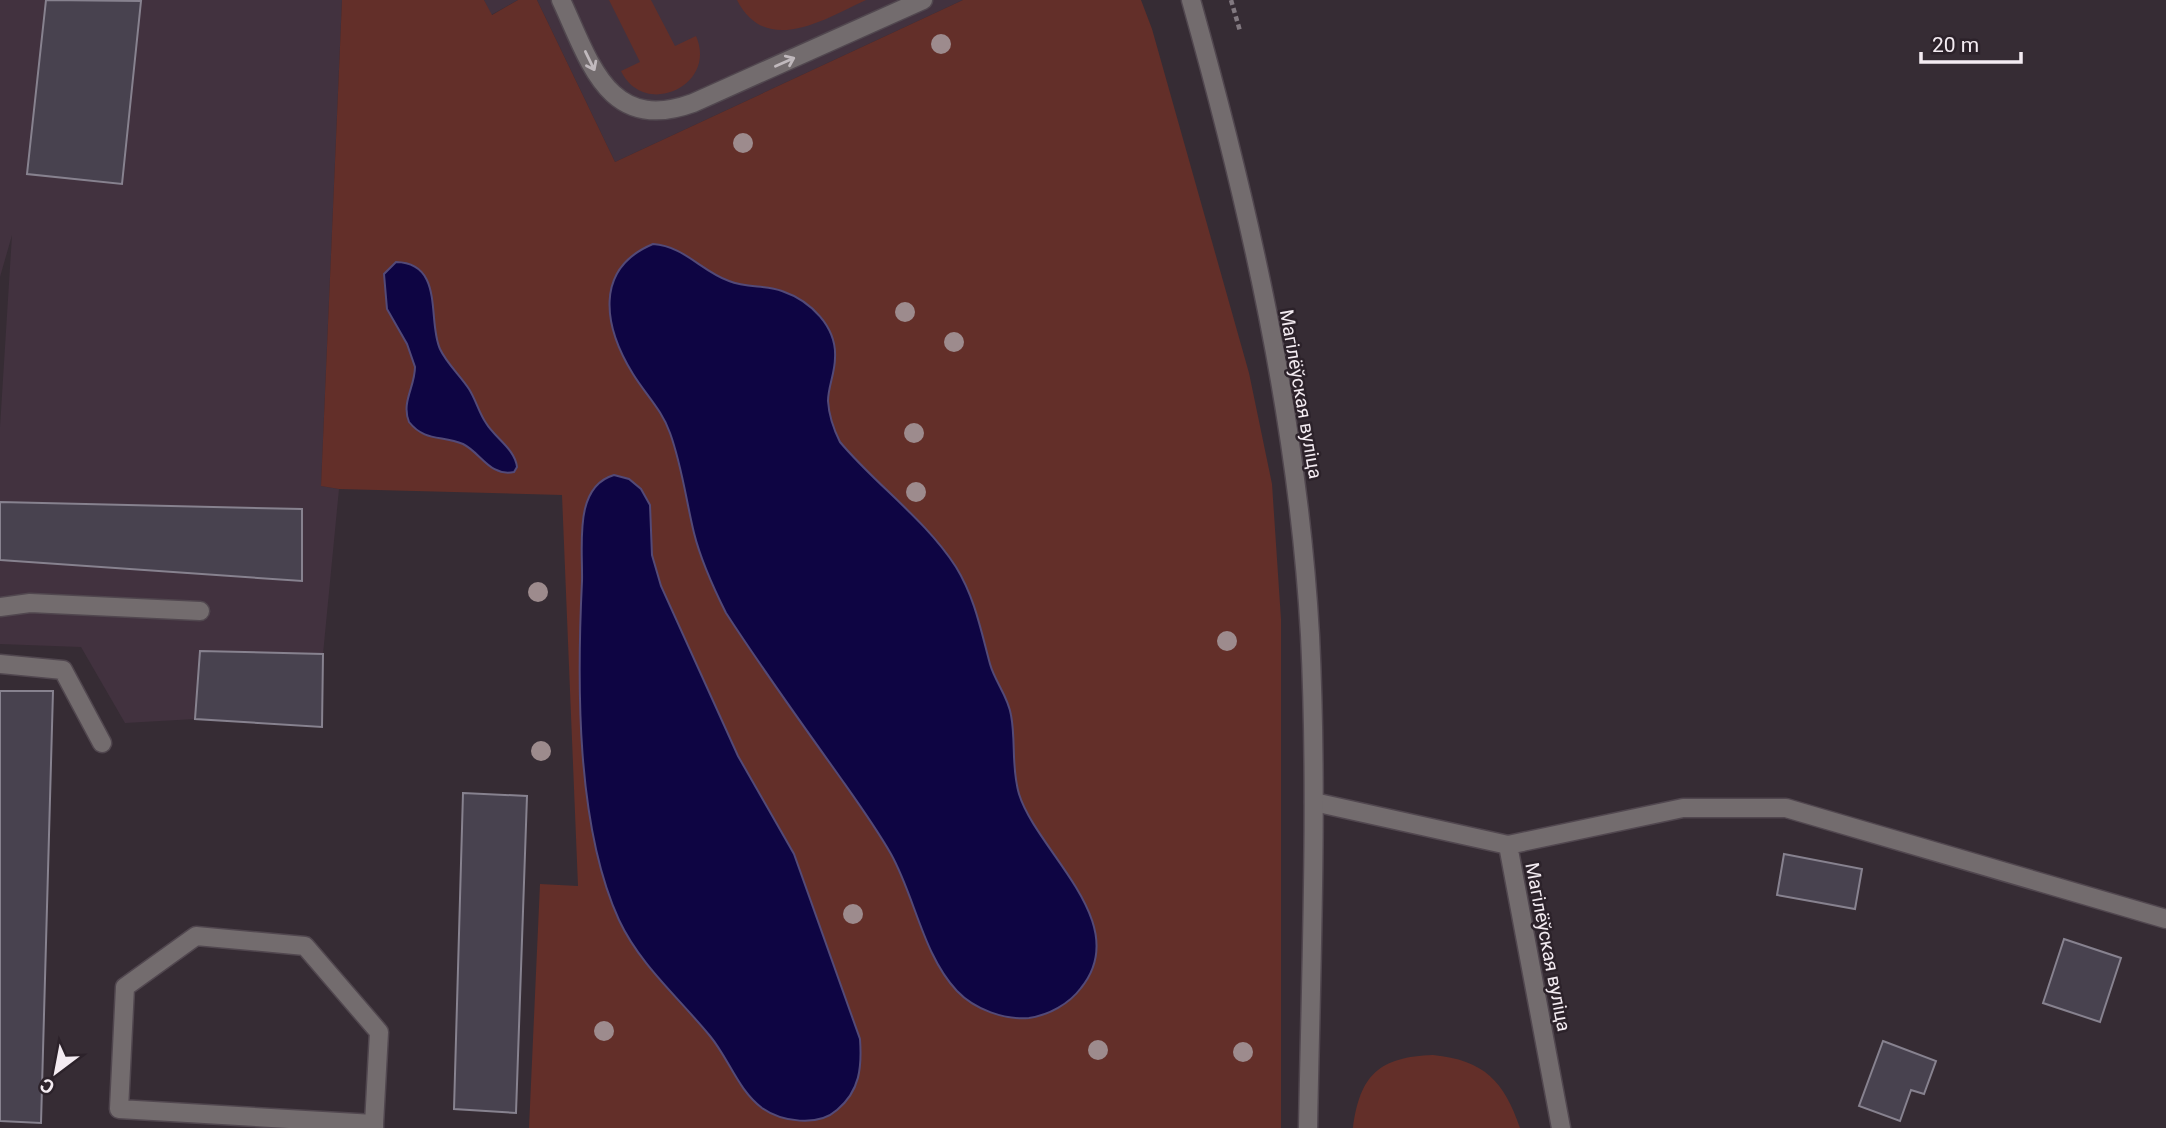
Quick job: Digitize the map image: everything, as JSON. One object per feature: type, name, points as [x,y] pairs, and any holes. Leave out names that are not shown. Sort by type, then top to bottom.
[{"type":"street","points":[[561,0],[600,81],[624,103],[640,111],[657,113],[693,103],[923,0]]},
{"type":"street","name":"Магілёўская вуліца","points":[[1191,0],[1217,94],[1258,274],[1293,456],[1310,634],[1314,803],[1308,1128]]},
{"type":"street","points":[[0,607],[30,603],[200,611]]},
{"type":"street","points":[[0,664],[63,670],[102,743]]},
{"type":"street","name":"Магілёўская вуліца","points":[[1314,803],[1508,845],[1561,1128]]},
{"type":"street","points":[[1508,845],[1683,808],[1786,808],[2166,919]]},
{"type":"street","points":[[197,936],[305,946],[379,1032],[374,1126],[120,1109],[125,987],[197,936]]},
{"type":"path","points":[[1231,0],[1240,31]]},
{"type":"shaded area","points":[[0,0],[342,0],[321,486],[339,489],[323,654],[322,727],[195,719],[125,723],[81,647],[0,644],[0,427],[12,235],[0,277]]},
{"type":"shaded area","points":[[342,0],[484,0],[492,15],[518,0],[537,0],[615,162],[963,0],[1141,0],[1152,29],[1249,373],[1272,484],[1281,619],[1281,1128],[529,1128],[540,884],[578,886],[562,495],[339,489],[321,486]]},
{"type":"shaded area","points":[[484,0],[518,0],[491,15]]},
{"type":"shaded area","points":[[537,0],[963,0],[615,162]]},
{"type":"shaded area","points":[[609,0],[651,0],[675,46],[696,36],[700,54],[697,69],[688,82],[661,94],[646,93],[632,85],[621,71],[640,62]]},
{"type":"shaded area","points":[[737,0],[866,0],[815,23],[780,30],[764,27],[749,17]]},
{"type":"shaded area","points":[[653,244],[674,249],[719,277],[742,285],[776,289],[793,295],[812,308],[832,336],[835,364],[828,401],[829,412],[840,442],[930,533],[963,579],[977,615],[992,671],[1009,708],[1019,794],[1029,816],[1077,888],[1089,913],[1096,938],[1094,963],[1081,988],[1058,1008],[1029,1018],[991,1012],[964,998],[945,977],[885,844],[726,613],[697,543],[670,433],[663,417],[623,356],[611,319],[613,284],[620,268],[634,255]]},
{"type":"shaded area","points":[[396,262],[411,265],[422,272],[432,295],[436,337],[440,349],[469,389],[486,423],[513,455],[517,467],[514,472],[498,471],[463,444],[421,433],[409,422],[407,401],[415,367],[407,344],[387,309],[384,274]]},
{"type":"shaded area","points":[[614,475],[629,479],[641,489],[650,505],[652,555],[661,586],[738,756],[794,854],[860,1039],[860,1069],[851,1095],[837,1110],[820,1119],[800,1121],[779,1117],[754,1101],[710,1036],[638,952],[619,920],[605,883],[594,842],[582,754],[582,535],[586,505],[592,492],[601,482]]},
{"type":"shaded area","points":[[1433,1055],[1466,1062],[1490,1076],[1507,1097],[1520,1128],[1353,1128],[1361,1094],[1376,1072],[1399,1060]]},
{"type":"building","points":[[46,0],[141,1],[122,184],[27,174]]},
{"type":"building","points":[[0,502],[302,509],[302,581],[0,560]]},
{"type":"building","points":[[200,651],[323,654],[322,727],[195,719]]},
{"type":"building","points":[[0,691],[53,691],[41,1123],[0,1121]]},
{"type":"building","points":[[463,793],[527,796],[516,1113],[454,1109]]},
{"type":"building","points":[[1784,854],[1862,869],[1855,909],[1777,895]]},
{"type":"building","points":[[2064,939],[2121,958],[2100,1022],[2043,1003]]},
{"type":"building","points":[[1883,1041],[1936,1061],[1924,1094],[1911,1090],[1900,1121],[1859,1106]]}]
